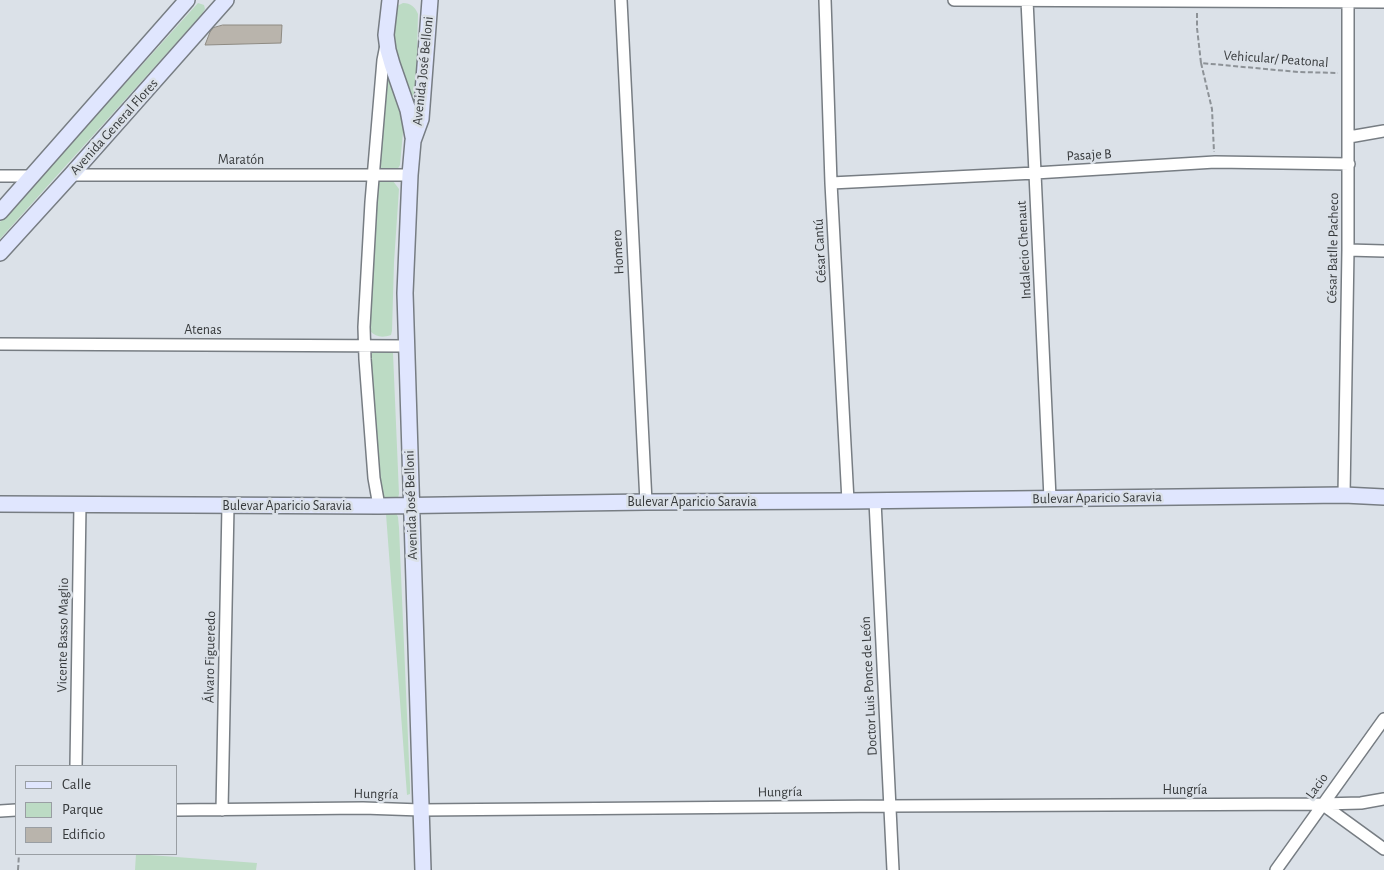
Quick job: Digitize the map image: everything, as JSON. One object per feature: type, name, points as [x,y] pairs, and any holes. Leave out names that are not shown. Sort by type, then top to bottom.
[{"type":"main road","name":"Avenida General Flores","points":[[0,212],[187,0]]},
{"type":"main road","name":"Avenida General Flores","points":[[0,253],[226,0]]},
{"type":"main road","name":"Avenida José Belloni","points":[[390,0],[388,50],[408,110],[413,141]]},
{"type":"main road","name":"Avenida José Belloni","points":[[423,870],[405,294],[410,175],[413,141],[420,119],[430,0]]},
{"type":"main road","name":"Bulevar Aparicio Saravia","points":[[0,504],[411,506],[1344,495],[1384,497]]},
{"type":"street","name":"Homero","points":[[621,0],[646,502]]},
{"type":"street","name":"César Cantú","points":[[825,0],[831,183],[848,501]]},
{"type":"street","points":[[954,0],[1384,2]]},
{"type":"street","name":"Indalecio Chenaut","points":[[1027,0],[1050,498]]},
{"type":"street","name":"César Batlle Pacheco","points":[[1344,495],[1349,164],[1348,1]]},
{"type":"street","name":"Avenida José Belloni","points":[[379,506],[374,478],[364,346],[371,202],[383,60],[387,40]]},
{"type":"street","points":[[1349,137],[1384,131]]},
{"type":"street","name":"Pasaje B","points":[[831,183],[1215,162],[1349,164]]},
{"type":"street","name":"Maratón","points":[[71,175],[410,175]]},
{"type":"street","points":[[0,176],[33,176]]},
{"type":"street","points":[[1348,250],[1384,251]]},
{"type":"street","name":"Atenas","points":[[0,344],[406,346]]},
{"type":"street","name":"Doctor Luis Ponce de León","points":[[875,500],[893,870]]},
{"type":"street","name":"Vicente Basso Maglio","points":[[76,765],[80,505]]},
{"type":"street","name":"Álvaro Figueredo","points":[[222,810],[228,506]]},
{"type":"street","name":"Lacio","points":[[1276,870],[1384,719]]},
{"type":"street","name":"Hungría","points":[[178,810],[1322,804],[1384,800]]},
{"type":"street","points":[[1322,804],[1384,850]]},
{"type":"street","points":[[0,811],[15,810]]},
{"type":"path","points":[[1196,0],[1201,63],[1212,109],[1215,162]]},
{"type":"path","name":"Vehicular/ Peatonal","points":[[1201,63],[1298,72],[1348,73]]},
{"type":"path","points":[[18,870],[19,855]]},
{"type":"green space","points":[[198,3],[204,5],[205,9],[202,14],[0,239],[0,222]]},
{"type":"green space","points":[[403,3],[412,6],[418,14],[415,129],[411,91],[393,53],[393,8]]},
{"type":"green space","points":[[387,76],[397,96],[404,121],[400,165],[393,171],[377,167]]},
{"type":"green space","points":[[386,179],[393,181],[399,189],[392,331],[391,335],[382,337],[370,331],[369,323],[376,190],[378,182]]},
{"type":"green space","points":[[392,350],[398,498],[383,497],[381,489],[370,363],[373,351]]},
{"type":"green space","points":[[388,512],[396,513],[399,528],[410,785],[410,794],[407,795],[386,514]]},
{"type":"green space","points":[[136,855],[257,863],[256,870],[135,870]]},
{"type":"building","points":[[223,25],[282,25],[281,43],[205,45],[213,28]]}]
